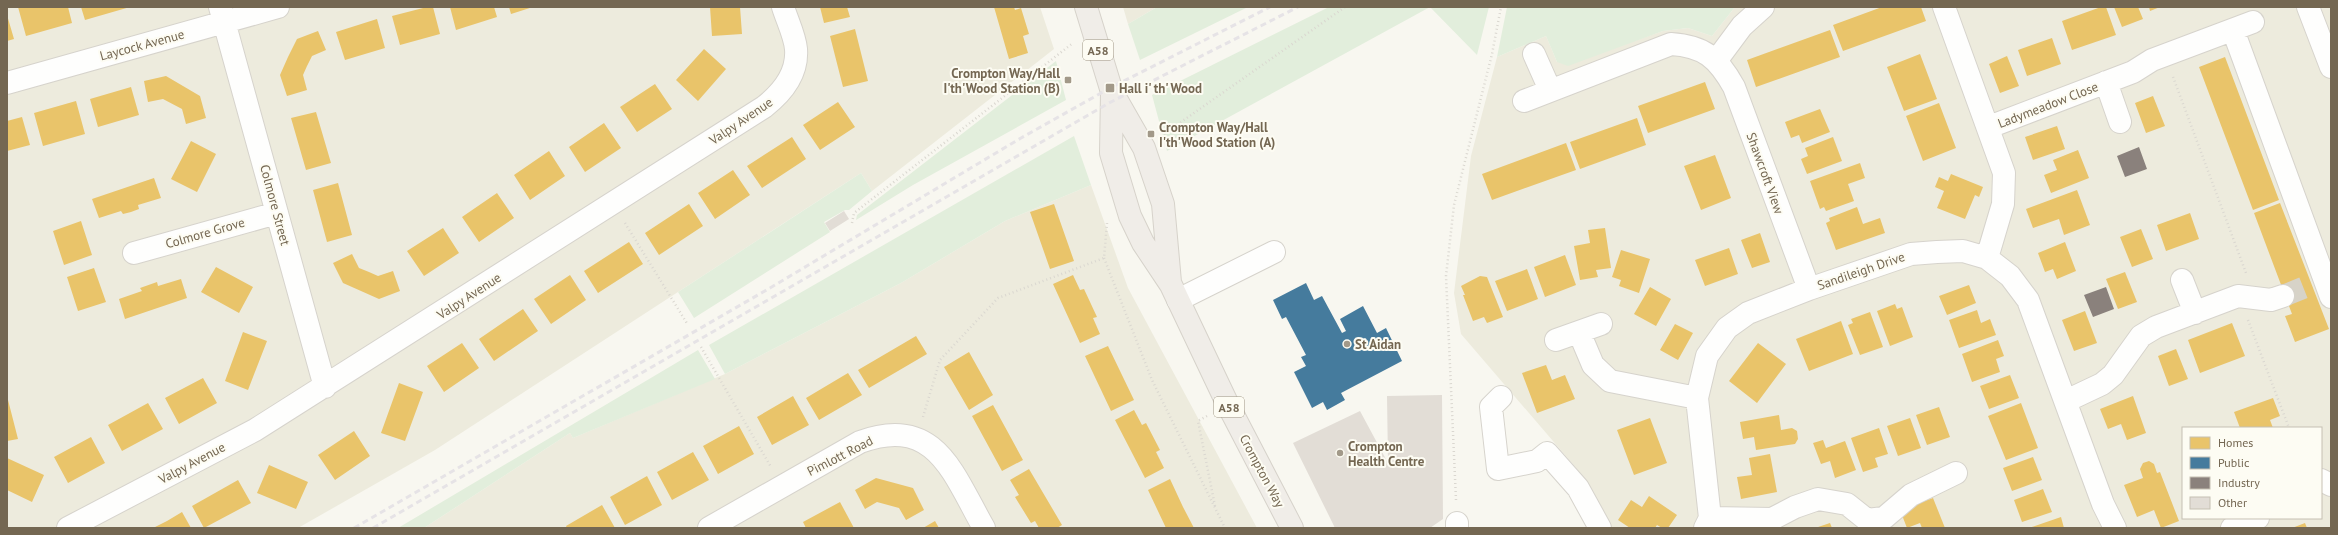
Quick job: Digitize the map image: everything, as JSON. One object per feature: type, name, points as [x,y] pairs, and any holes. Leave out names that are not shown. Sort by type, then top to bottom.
[{"type":"highway","name":"Crompton Way","points":[[1086,7],[1091,28],[1112,92],[1144,148],[1162,204],[1174,292]]},
{"type":"highway","name":"Crompton Way","points":[[1112,92],[1111,153],[1130,216],[1143,244],[1174,292],[1228,405],[1292,528]]},
{"type":"street","name":"Laycock Avenue","points":[[7,83],[222,15],[278,7]]},
{"type":"street","name":"Valpy Avenue","points":[[68,528],[255,430],[764,107],[780,95],[790,77],[795,63],[796,48],[783,7]]},
{"type":"street","points":[[1716,61],[1742,26],[1763,7]]},
{"type":"street","name":"Ladymeadow Close","points":[[1944,7],[2004,173],[2003,204],[1987,258]]},
{"type":"street","points":[[2308,7],[2331,67]]},
{"type":"street","name":"Colmore Street","points":[[222,15],[325,387]]},
{"type":"street","name":"Ladymeadow Close","points":[[1989,128],[2133,72],[2152,60],[2253,22]]},
{"type":"street","points":[[2233,30],[2323,287]]},
{"type":"street","name":"Shawcroft View","points":[[1524,100],[1671,44],[1689,45],[1703,50],[1726,72],[1734,87],[1809,289]]},
{"type":"street","points":[[1534,54],[1550,90]]},
{"type":"street","name":"Ladymeadow Close","points":[[2106,82],[2120,122]]},
{"type":"street","name":"Colmore Grove","points":[[134,253],[277,213]]},
{"type":"street","name":"Sandileigh Drive","points":[[1708,523],[1697,398],[1707,356],[1727,328],[1748,312],[1809,289],[1911,254],[1963,251],[1987,258],[2010,276],[2028,300],[2103,504],[2115,528]]},
{"type":"street","points":[[1174,292],[1274,252]]},
{"type":"street","points":[[2182,280],[2196,313]]},
{"type":"street","points":[[2066,401],[2102,384],[2112,375],[2141,336],[2156,327],[2246,297],[2271,300],[2283,296]]},
{"type":"street","points":[[1556,340],[1601,324]]},
{"type":"street","points":[[1579,332],[1593,365],[1610,381],[1697,398]]},
{"type":"street","points":[[1501,397],[1491,407],[1498,468],[1537,461],[1547,452],[1578,488],[1600,528]]},
{"type":"street","name":"Pimlott Road","points":[[709,528],[732,522],[783,486],[860,442],[877,436],[895,434],[916,439],[933,448],[945,460],[984,528]]},
{"type":"street","points":[[1708,523],[1772,519],[1794,507],[1818,499],[1847,504],[1868,524],[1884,518],[1911,495],[1956,473]]},
{"type":"street","points":[[2322,480],[2331,485]]},
{"type":"street","points":[[2232,528],[2255,519]]},
{"type":"path","points":[[1161,135],[1345,7]]},
{"type":"path","points":[[1457,525],[1446,276],[1454,205],[1492,54],[1501,7]]},
{"type":"path","points":[[852,223],[854,213],[1091,28]]},
{"type":"path","points":[[2165,55],[2289,427]]},
{"type":"path","points":[[612,204],[688,325]]},
{"type":"path","points":[[1107,221],[1104,258],[1152,380],[1225,528]]},
{"type":"path","points":[[916,439],[940,360],[998,298],[1104,258]]},
{"type":"path","points":[[702,347],[783,486]]},
{"type":"path","points":[[1216,511],[1198,421],[1228,405]]},
{"type":"shaded area","points":[[7,7],[1040,7],[1054,49],[872,191],[861,173],[435,450],[298,528],[7,528]]},
{"type":"shaded area","points":[[1123,7],[1157,7],[1128,24]]},
{"type":"shaded area","points":[[1735,7],[2331,7],[2331,528],[1611,528],[1577,469],[1461,334],[1454,293],[1471,156],[1497,57],[1546,36],[1557,62],[1634,41],[1663,31],[1688,28],[1712,36]]},
{"type":"shaded area","points":[[1091,185],[1128,288],[1257,528],[424,528],[570,433],[573,438],[725,374],[901,283],[1005,221]]},
{"type":"green space","points":[[1157,7],[1248,7],[1140,60],[1128,24]]},
{"type":"green space","points":[[1329,7],[1430,7],[1167,151],[1152,95]]},
{"type":"green space","points":[[1430,7],[1489,7],[1477,55]]},
{"type":"green space","points":[[1507,7],[1735,7],[1712,36],[1688,28],[1663,31],[1568,66],[1557,62],[1546,36],[1497,57]]},
{"type":"green space","points":[[1056,61],[1066,100],[913,185],[856,220],[857,215]]},
{"type":"green space","points":[[1074,136],[1091,185],[1005,221],[901,283],[725,374],[709,345]]},
{"type":"green space","points":[[861,173],[872,191],[849,210],[845,210],[824,222],[830,232],[694,318],[678,292]]},
{"type":"green space","points":[[698,350],[715,379],[573,438],[570,433],[424,528],[398,528]]},
{"type":"building: Homes","points":[[18,7],[68,7],[72,23],[26,36]]},
{"type":"building: Homes","points":[[81,7],[130,7],[85,20]]},
{"type":"building: Homes","points":[[427,7],[433,7],[440,34],[400,45],[392,16]]},
{"type":"building: Homes","points":[[450,7],[494,7],[497,17],[456,30]]},
{"type":"building: Homes","points":[[509,7],[533,7],[511,14]]},
{"type":"building: Homes","points":[[710,7],[740,7],[742,34],[712,36]]},
{"type":"building: Homes","points":[[820,7],[847,7],[850,17],[824,23]]},
{"type":"building: Homes","points":[[994,7],[1014,7],[1015,10],[1021,8],[1029,34],[1023,36],[1028,53],[1009,59]]},
{"type":"building: Homes","points":[[1882,7],[1921,7],[1926,21],[1843,51],[1833,25]]},
{"type":"building: Homes","points":[[2101,7],[2106,7],[2116,35],[2072,50],[2062,21]]},
{"type":"building: Homes","points":[[2114,7],[2138,7],[2143,19],[2122,27]]},
{"type":"building: Homes","points":[[2149,7],[2160,7],[2150,11]]},
{"type":"building: Homes","points":[[7,15],[14,39],[7,41]]},
{"type":"building: Homes","points":[[377,19],[385,48],[345,60],[336,32]]},
{"type":"building: Homes","points":[[855,29],[868,81],[843,87],[830,36]]},
{"type":"building: Homes","points":[[1830,30],[1840,57],[1756,87],[1747,60]]},
{"type":"building: Homes","points":[[318,31],[326,50],[312,56],[307,66],[303,75],[307,90],[287,96],[280,75],[288,57],[297,39]]},
{"type":"building: Homes","points":[[2052,38],[2061,64],[2027,76],[2018,50]]},
{"type":"building: Homes","points":[[704,49],[726,69],[698,101],[676,80]]},
{"type":"building: Homes","points":[[1920,54],[1937,99],[1904,111],[1887,67]]},
{"type":"building: Homes","points":[[2007,56],[2019,86],[2000,93],[1989,64]]},
{"type":"building: Homes","points":[[2225,57],[2279,200],[2253,210],[2199,67]]},
{"type":"building: Homes","points":[[166,76],[200,96],[206,118],[186,124],[182,109],[163,99],[148,102],[144,81]]},
{"type":"building: Homes","points":[[1705,82],[1715,109],[1648,133],[1638,106]]},
{"type":"building: Homes","points":[[655,84],[672,109],[637,132],[620,107]]},
{"type":"building: Homes","points":[[131,87],[139,115],[98,127],[90,99]]},
{"type":"building: Homes","points":[[2153,96],[2165,126],[2146,133],[2135,103]]},
{"type":"building: Homes","points":[[76,101],[85,134],[43,146],[34,113]]},
{"type":"building: Homes","points":[[838,102],[855,127],[820,150],[803,125]]},
{"type":"building: Homes","points":[[1939,103],[1956,148],[1923,161],[1906,116]]},
{"type":"building: Homes","points":[[1820,109],[1830,132],[1802,143],[1799,135],[1791,138],[1785,122]]},
{"type":"building: Homes","points":[[316,112],[331,163],[306,170],[291,118]]},
{"type":"building: Homes","points":[[22,117],[30,145],[7,151],[7,121]]},
{"type":"building: Homes","points":[[1637,118],[1646,145],[1580,169],[1570,142]]},
{"type":"building: Homes","points":[[604,123],[621,148],[585,172],[569,147]]},
{"type":"building: Homes","points":[[2057,126],[2065,149],[2033,160],[2025,137]]},
{"type":"building: Homes","points":[[792,137],[806,159],[762,188],[747,166]]},
{"type":"building: Homes","points":[[1833,137],[1842,161],[1807,174],[1801,159],[1808,156],[1805,148]]},
{"type":"building: Homes","points":[[191,141],[216,154],[197,192],[171,179]]},
{"type":"building: Homes","points":[[1566,143],[1576,170],[1492,200],[1482,174]]},
{"type":"building: Homes","points":[[2078,150],[2089,178],[2051,193],[2044,175],[2057,170],[2053,160]]},
{"type":"building: Homes","points":[[549,151],[565,176],[530,200],[514,175]]},
{"type":"building: Homes","points":[[1715,155],[1731,198],[1701,210],[1684,166]]},
{"type":"building: Homes","points":[[1860,163],[1865,178],[1848,184],[1854,201],[1826,211],[1824,207],[1820,209],[1810,181]]},
{"type":"building: Homes","points":[[733,170],[750,195],[715,219],[698,193]]},
{"type":"building: Homes","points":[[1951,174],[1983,187],[1979,197],[1975,195],[1965,219],[1937,208],[1944,191],[1935,187],[1939,177],[1948,181]]},
{"type":"building: Homes","points":[[154,178],[161,198],[138,205],[139,209],[131,212],[123,214],[121,211],[99,218],[92,199]]},
{"type":"building: Homes","points":[[338,183],[352,235],[327,242],[313,190]]},
{"type":"building: Homes","points":[[2077,190],[2090,225],[2064,235],[2059,219],[2033,228],[2026,209]]},
{"type":"building: Homes","points":[[497,193],[514,218],[479,242],[462,217]]},
{"type":"building: Homes","points":[[2280,203],[2329,329],[2295,342],[2285,316],[2292,314],[2254,213]]},
{"type":"building: Homes","points":[[689,204],[703,226],[659,255],[645,233]]},
{"type":"building: Homes","points":[[1054,204],[1074,261],[1050,269],[1030,212]]},
{"type":"building: Homes","points":[[1857,207],[1863,224],[1880,218],[1885,233],[1836,250],[1826,223],[1830,221],[1829,218]]},
{"type":"building: Homes","points":[[2190,213],[2199,239],[2166,251],[2157,225]]},
{"type":"building: Homes","points":[[81,221],[92,255],[64,265],[53,231]]},
{"type":"building: Homes","points":[[443,228],[459,253],[424,276],[407,251]]},
{"type":"building: Homes","points":[[1605,228],[1611,268],[1596,270],[1598,277],[1580,280],[1574,246],[1590,243],[1588,230]]},
{"type":"building: Homes","points":[[2141,229],[2153,259],[2132,267],[2120,237]]},
{"type":"building: Homes","points":[[1760,233],[1770,262],[1752,268],[1741,240]]},
{"type":"building: Homes","points":[[629,242],[643,264],[598,293],[584,271]]},
{"type":"building: Homes","points":[[2065,242],[2076,271],[2057,279],[2053,269],[2045,272],[2038,253]]},
{"type":"building: Homes","points":[[1729,248],[1738,274],[1705,286],[1695,260]]},
{"type":"building: Homes","points":[[1621,250],[1650,259],[1639,293],[1619,286],[1621,280],[1612,277]]},
{"type":"building: Homes","points":[[352,254],[359,268],[378,276],[393,271],[400,291],[379,299],[343,283],[333,263]]},
{"type":"building: Homes","points":[[1565,255],[1576,285],[1545,297],[1534,267]]},
{"type":"building: Homes","points":[[216,267],[253,287],[239,313],[201,292]]},
{"type":"building: Homes","points":[[94,268],[106,302],[78,311],[67,277]]},
{"type":"building: Homes","points":[[1527,269],[1538,299],[1507,311],[1495,281]]},
{"type":"building: Homes","points":[[2125,272],[2137,302],[2118,309],[2106,279]]},
{"type":"building: Homes","points":[[570,275],[586,300],[551,324],[534,299]]},
{"type":"building: Homes","points":[[1073,275],[1080,290],[1084,289],[1097,317],[1093,318],[1100,334],[1080,343],[1053,284]]},
{"type":"building: Homes","points":[[1480,276],[1487,277],[1503,317],[1487,323],[1484,317],[1473,321],[1461,286]]},
{"type":"building: Homes","points":[[181,279],[187,298],[125,319],[119,299],[142,291],[140,288],[157,282],[158,286]]},
{"type":"building: Homes","points":[[1969,285],[1976,303],[1947,315],[1939,296]]},
{"type":"building: Homes","points":[[1650,287],[1671,299],[1656,326],[1634,314]]},
{"type":"building: Homes","points":[[1895,304],[1897,309],[1902,307],[1913,337],[1890,346],[1877,311]]},
{"type":"building: Homes","points":[[523,309],[538,331],[494,361],[479,339]]},
{"type":"building: Homes","points":[[1977,310],[1981,323],[1990,319],[1996,335],[1959,348],[1949,320]]},
{"type":"building: Homes","points":[[2085,311],[2097,343],[2074,351],[2062,320]]},
{"type":"building: Homes","points":[[1870,312],[1883,347],[1860,355],[1848,325],[1853,323],[1851,319]]},
{"type":"building: Homes","points":[[1841,321],[1853,354],[1809,371],[1796,339]]},
{"type":"building: Homes","points":[[2232,323],[2245,356],[2200,373],[2188,340]]},
{"type":"building: Homes","points":[[1675,324],[1693,333],[1678,360],[1660,350]]},
{"type":"building: Homes","points":[[243,332],[267,341],[248,390],[225,381]]},
{"type":"building: Homes","points":[[916,336],[927,354],[869,388],[858,370]]},
{"type":"building: Homes","points":[[1998,340],[2004,356],[1996,359],[2000,372],[1972,382],[1962,354]]},
{"type":"building: Homes","points":[[462,343],[479,368],[444,392],[427,366]]},
{"type":"building: Homes","points":[[1758,343],[1786,364],[1757,403],[1729,381]]},
{"type":"building: Homes","points":[[1108,346],[1134,400],[1111,411],[1085,356]]},
{"type":"building: Homes","points":[[2176,349],[2188,379],[2169,386],[2158,356]]},
{"type":"building: Homes","points":[[969,352],[993,395],[969,410],[944,367]]},
{"type":"building: Homes","points":[[1546,365],[1552,380],[1565,375],[1575,399],[1537,413],[1522,373]]},
{"type":"building: Homes","points":[[848,373],[862,395],[819,420],[806,398]]},
{"type":"building: Homes","points":[[2010,375],[2019,398],[1989,409],[1980,386]]},
{"type":"building: Homes","points":[[203,378],[217,403],[179,424],[165,398]]},
{"type":"building: Homes","points":[[399,383],[423,392],[405,441],[381,433]]},
{"type":"building: Homes","points":[[7,396],[18,439],[7,441]]},
{"type":"building: Homes","points":[[793,396],[809,425],[772,445],[757,417]]},
{"type":"building: Homes","points":[[2133,396],[2146,433],[2127,440],[2121,424],[2108,429],[2100,409]]},
{"type":"building: Homes","points":[[2273,398],[2280,416],[2270,420],[2273,427],[2240,427],[2234,412]]},
{"type":"building: Homes","points":[[148,403],[163,429],[122,451],[108,425]]},
{"type":"building: Homes","points":[[2021,403],[2038,448],[2006,460],[1988,416]]},
{"type":"building: Homes","points":[[993,405],[1023,460],[1002,471],[972,416]]},
{"type":"building: Homes","points":[[1939,407],[1950,437],[1927,445],[1916,415]]},
{"type":"building: Homes","points":[[1134,410],[1142,425],[1146,423],[1160,450],[1156,452],[1164,468],[1145,478],[1115,420]]},
{"type":"building: Homes","points":[[1779,415],[1781,430],[1792,428],[1797,431],[1798,439],[1795,444],[1756,450],[1754,437],[1743,439],[1740,422]]},
{"type":"building: Homes","points":[[1650,418],[1667,463],[1634,475],[1617,430]]},
{"type":"building: Homes","points":[[1910,418],[1921,448],[1898,456],[1887,426]]},
{"type":"building: Homes","points":[[739,426],[754,454],[718,474],[703,446]]},
{"type":"building: Homes","points":[[1879,428],[1888,454],[1875,458],[1878,467],[1863,472],[1851,438]]},
{"type":"building: Homes","points":[[354,431],[370,456],[335,480],[318,455]]},
{"type":"building: Homes","points":[[91,437],[105,463],[68,483],[54,457]]},
{"type":"building: Homes","points":[[1823,440],[1826,448],[1845,441],[1856,470],[1835,478],[1830,461],[1821,464],[1813,443]]},
{"type":"building: Homes","points":[[693,452],[709,480],[672,500],[657,472]]},
{"type":"building: Homes","points":[[1770,454],[1777,492],[1741,499],[1737,477],[1752,475],[1749,458]]},
{"type":"building: Homes","points":[[2033,457],[2042,480],[2012,491],[2003,468]]},
{"type":"building: Homes","points":[[7,458],[44,475],[32,502],[7,490]]},
{"type":"building: Homes","points":[[2149,461],[2154,464],[2157,473],[2160,472],[2179,521],[2161,528],[2154,510],[2137,517],[2124,485],[2143,478],[2140,469],[2143,463]]},
{"type":"building: Homes","points":[[269,465],[308,482],[296,509],[257,493]]},
{"type":"building: Homes","points":[[1029,469],[1062,525],[1057,528],[1039,528],[1035,521],[1031,523],[1015,497],[1019,495],[1010,480]]},
{"type":"building: Homes","points":[[647,476],[662,505],[625,525],[610,497]]},
{"type":"building: Homes","points":[[876,478],[913,488],[924,510],[906,520],[899,508],[877,502],[865,509],[855,490]]},
{"type":"building: Homes","points":[[1170,479],[1194,528],[1166,528],[1148,490]]},
{"type":"building: Homes","points":[[238,480],[251,503],[204,528],[192,506]]},
{"type":"building: Homes","points":[[2043,489],[2052,512],[2022,522],[2014,500]]},
{"type":"building: Homes","points":[[1649,496],[1677,515],[1668,528],[1662,528],[1657,525],[1655,528],[1630,528],[1618,520],[1631,500],[1642,507]]},
{"type":"building: Homes","points":[[1933,498],[1945,528],[1922,528],[1920,523],[1907,528],[1900,510]]},
{"type":"building: Homes","points":[[840,502],[854,528],[806,528],[803,522]]},
{"type":"building: Homes","points":[[602,505],[615,528],[567,528],[566,526]]},
{"type":"building: Homes","points":[[182,512],[191,528],[153,528],[167,521]]},
{"type":"building: Homes","points":[[2061,517],[2064,528],[2029,528]]},
{"type":"building: Homes","points":[[935,521],[939,528],[923,528]]},
{"type":"building: Homes","points":[[1830,523],[1832,528],[1815,528]]},
{"type":"building: Homes","points":[[2305,523],[2307,528],[2292,528]]},
{"type":"building: Public","name":"St Aidan","points":[[1306,283],[1314,300],[1322,296],[1342,333],[1346,331],[1340,319],[1363,306],[1377,333],[1386,328],[1402,361],[1341,393],[1345,400],[1327,410],[1323,402],[1312,408],[1294,372],[1306,366],[1301,357],[1306,355],[1286,317],[1282,319],[1273,300]]},
{"type":"building: Industry","points":[[2139,147],[2147,169],[2125,177],[2117,156]]},
{"type":"building: Industry","points":[[2106,287],[2114,309],[2093,317],[2084,295]]},
{"type":"building: Other","points":[[844,211],[849,219],[830,231],[825,223]]},
{"type":"building: Other","name":"Crompton Health Centre","points":[[1442,395],[1443,519],[1430,528],[1335,528],[1293,443],[1360,411],[1388,463],[1387,396]]},
{"type":"tunnel","points":[[2283,296],[2313,284]]},
{"type":"railway","points":[[354,528],[770,288],[1021,138],[1110,88],[1270,7]]},
{"type":"railway","points":[[373,528],[1109,103],[1298,7]]},
{"type":"place","name":"Crompton Way/Hall I'th'Wood Station (B)","points":[[1068,80]]},
{"type":"place","name":"Hall i' th' Wood","points":[[1110,88]]},
{"type":"place","name":"Crompton Way/Hall I'th'Wood Station (A)","points":[[1151,134]]},
{"type":"place","name":"St Aidan","points":[[1347,344]]},
{"type":"place","name":"Crompton Health Centre","points":[[1340,453]]}]
